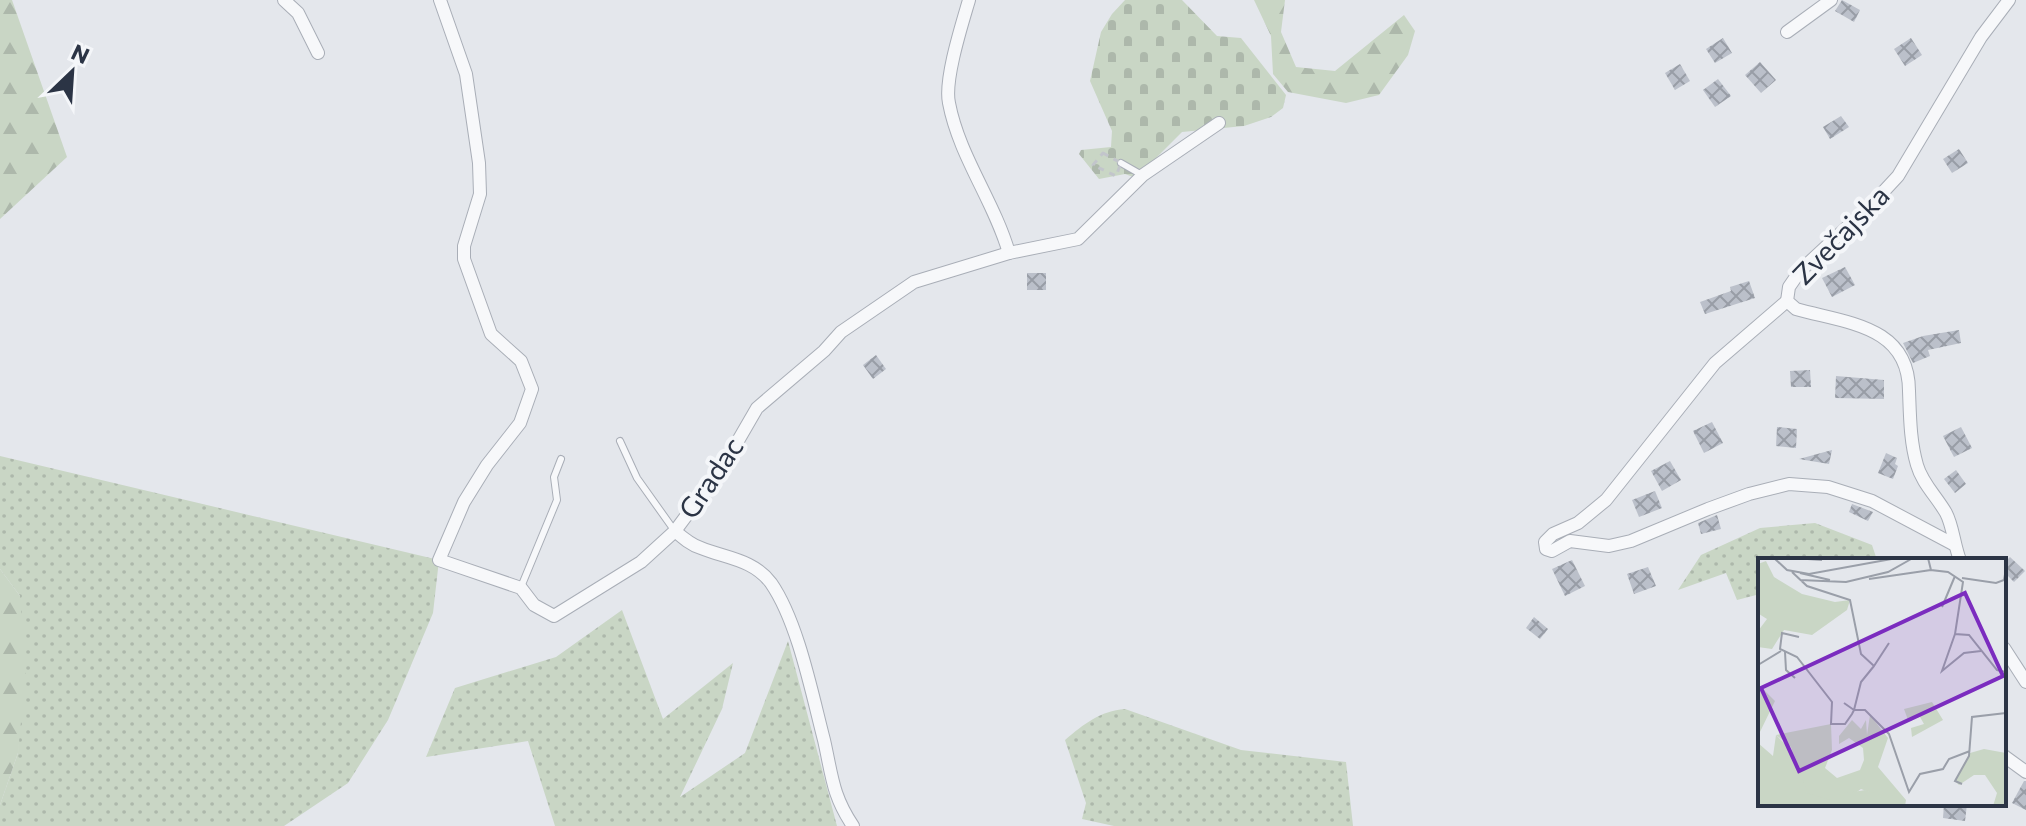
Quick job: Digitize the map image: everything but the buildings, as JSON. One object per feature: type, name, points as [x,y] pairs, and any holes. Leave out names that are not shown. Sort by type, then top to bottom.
[{"type":"street","points":[[284,0],[298,13],[318,53]]},
{"type":"street","points":[[440,0],[466,74],[479,163],[480,194],[464,246],[464,259],[491,334],[521,361],[532,389],[520,423],[487,465],[464,502],[439,560],[521,588],[534,605],[554,616],[641,562],[675,531]]},
{"type":"street","points":[[969,0],[959,35],[948,100],[960,141],[1009,253]]},
{"type":"street","points":[[1787,32],[1831,0]]},
{"type":"street","name":"Zvečajska","points":[[1959,558],[1953,544],[1948,515],[1917,467],[1908,418],[1910,388],[1904,361],[1893,343],[1869,329],[1796,309],[1787,301],[1789,287],[1800,271],[1898,176],[1981,37],[2009,0]]},
{"type":"street","name":"Gradac","points":[[853,826],[840,807],[831,781],[800,651],[770,582],[738,559],[703,549],[675,531],[724,465],[757,408],[824,351],[841,332],[914,282],[1009,253],[1078,239],[1143,175],[1219,123]]},
{"type":"street","points":[[1787,301],[1715,363],[1606,500],[1578,523],[1553,534],[1545,542],[1546,549],[1552,551],[1570,541],[1609,546],[1631,541],[1749,494],[1789,484],[1828,487],[1872,501],[1953,544]]},
{"type":"street","points":[[2006,651],[2026,682]]},
{"type":"street","points":[[2006,757],[2026,772]]},
{"type":"lane","points":[[1121,163],[1143,175]]},
{"type":"lane","points":[[620,441],[637,478],[675,531]]},
{"type":"lane","points":[[521,588],[557,500],[554,477],[561,459]]},
{"type":"path","points":[[1103,153],[1121,163],[1116,176],[1093,165],[1103,153]]},
{"type":"green space","points":[[0,0],[12,0],[67,157],[0,219]]},
{"type":"green space","points":[[1125,0],[1182,0],[1217,36],[1241,38],[1286,95],[1283,108],[1271,117],[1244,126],[1182,132],[1136,178],[1125,174],[1099,179],[1079,154],[1081,150],[1111,147],[1112,131],[1090,81],[1101,32]]},
{"type":"green space","points":[[1254,0],[1285,0],[1281,32],[1296,67],[1335,71],[1404,15],[1415,31],[1408,55],[1379,95],[1346,103],[1288,92],[1273,74],[1271,36]]},
{"type":"green space","points":[[0,456],[439,560],[433,613],[388,720],[348,783],[284,826],[0,826],[0,805],[18,753],[20,596],[0,569]]},
{"type":"green space","points":[[1815,523],[1872,545],[1876,558],[1758,558],[1758,595],[1737,600],[1726,573],[1678,590],[1701,555],[1760,528]]},
{"type":"green space","points":[[0,569],[20,596],[26,668],[18,753],[0,805]]},
{"type":"green space","points":[[622,610],[663,719],[733,663],[722,709],[680,797],[745,753],[788,641],[837,826],[555,826],[528,741],[426,757],[455,688],[556,657]]},
{"type":"green space","points":[[1125,709],[1241,750],[1346,762],[1353,826],[1114,826],[1082,819],[1086,803],[1065,740],[1100,715]]}]
